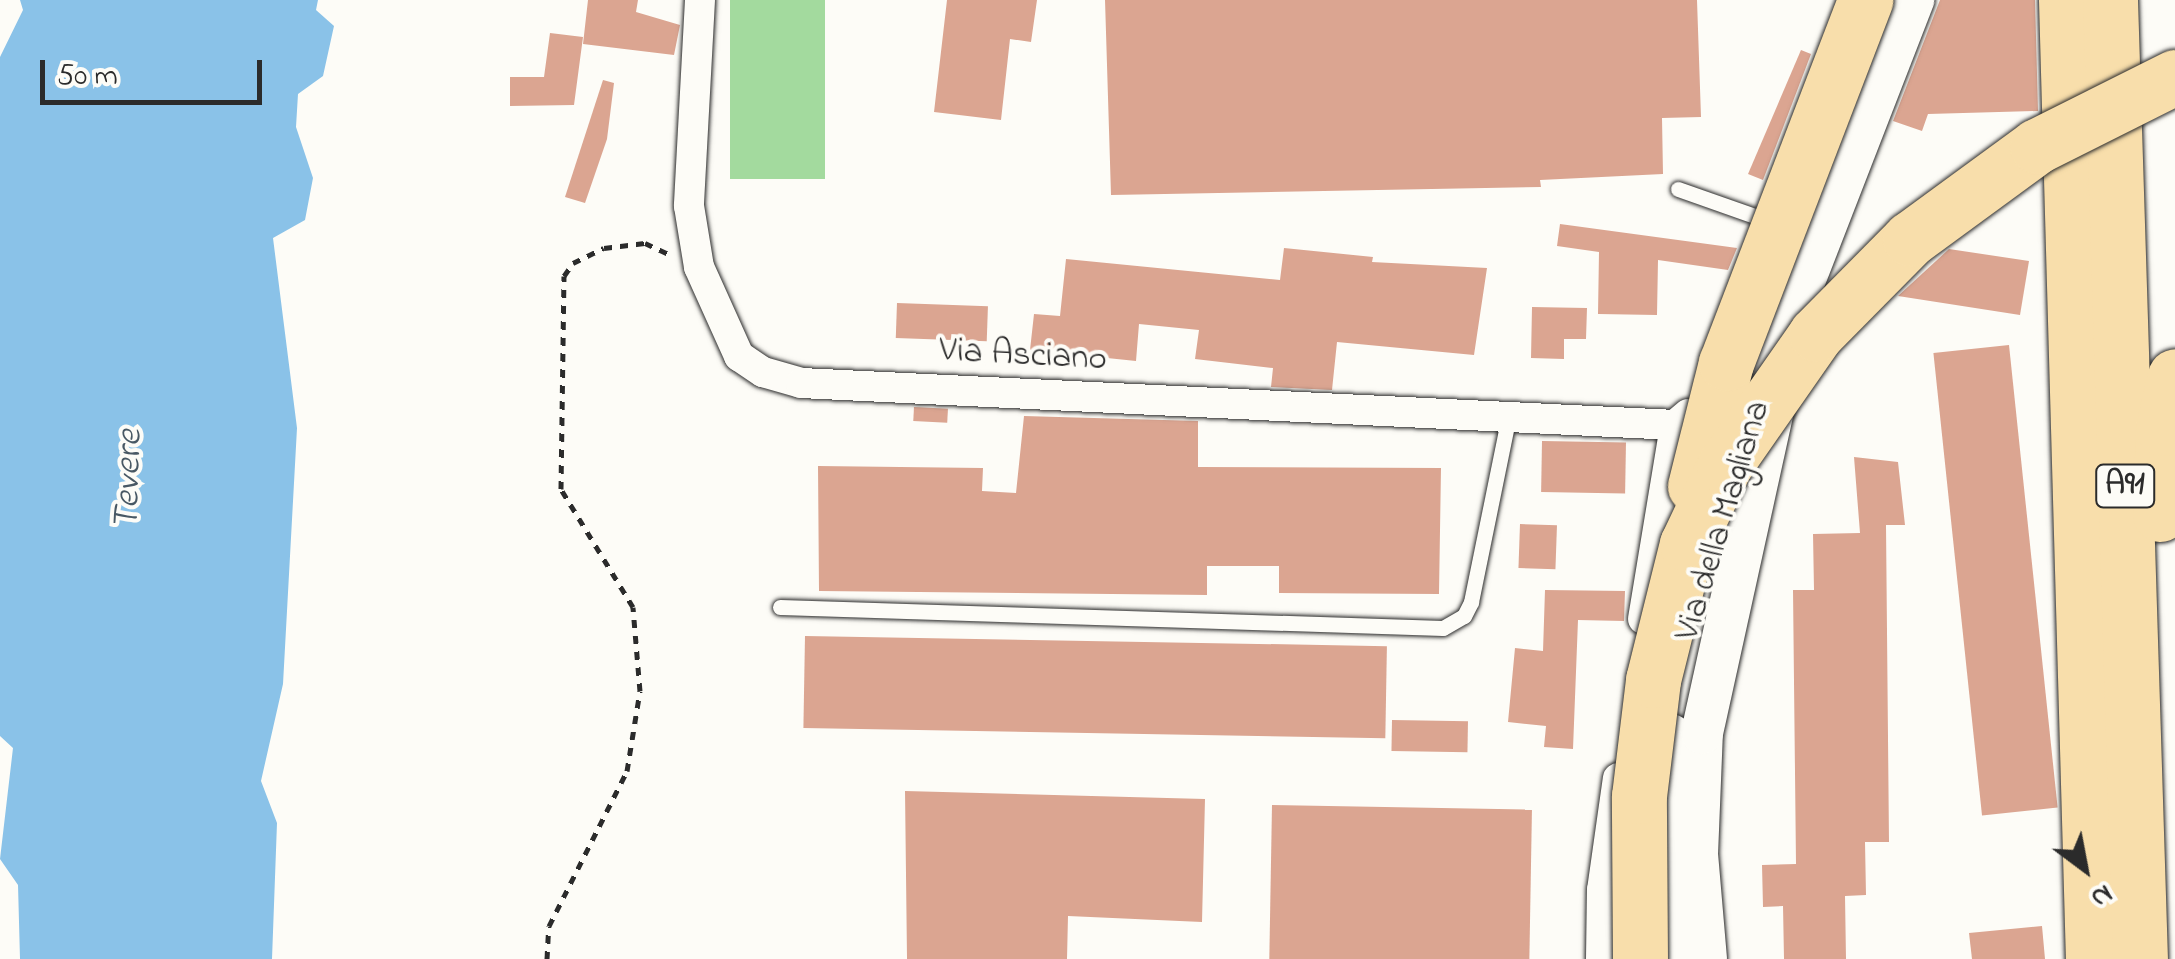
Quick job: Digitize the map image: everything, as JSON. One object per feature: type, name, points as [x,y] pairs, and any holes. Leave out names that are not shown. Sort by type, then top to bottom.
[{"type":"highway","points":[[1640,959],[1642,762],[1659,652],[1687,544],[1698,465],[1726,363],[1866,0]]},
{"type":"highway","name":"A91","points":[[2066,0],[2092,156],[2139,826],[2140,959]]},
{"type":"highway","name":"A91","points":[[2093,959],[2092,156],[2110,0]]},
{"type":"highway","points":[[1687,544],[1710,488],[1760,411],[1816,334],[1884,262],[2038,146],[2175,77]]},
{"type":"highway","points":[[2139,826],[2158,697],[2160,464],[2175,376]]},
{"type":"main road","name":"Via della Magliana","points":[[1673,959],[1668,905],[1669,759],[1690,619],[1743,440],[1913,0]]},
{"type":"main road","name":"Via della Magliana","points":[[1706,959],[1697,855],[1702,733],[1788,326]]},
{"type":"street","name":"Via Asciano","points":[[700,0],[689,206],[699,267],[738,356],[763,372],[801,382],[1674,425]]},
{"type":"street","name":"Via della Magliana","points":[[1601,959],[1601,910],[1674,425],[1788,326]]},
{"type":"street","points":[[1601,910],[1668,905]]},
{"type":"lane","points":[[1678,189],[1820,240]]},
{"type":"lane","points":[[780,607],[1443,628],[1464,616],[1471,602],[1509,416]]},
{"type":"path","points":[[547,959],[548,926],[627,771],[640,690],[633,607],[561,489],[564,276],[589,253],[644,244],[699,267]]},
{"type":"green space","points":[[730,0],[825,0],[825,179],[730,179]]},
{"type":"water","name":"Tevere","points":[[20,0],[318,0],[316,10],[334,26],[323,76],[298,94],[296,127],[313,178],[305,220],[273,238],[297,428],[283,684],[261,781],[277,823],[272,959],[20,959],[18,885],[0,859],[13,748],[0,736],[0,57],[23,10]]},
{"type":"building","points":[[588,0],[638,0],[636,12],[680,25],[674,55],[583,44]]},
{"type":"building","points":[[947,0],[1037,0],[1031,42],[1010,39],[1001,120],[934,112]]},
{"type":"building","points":[[1105,0],[1697,0],[1701,117],[1662,118],[1663,174],[1540,180],[1541,187],[1111,195]]},
{"type":"building","points":[[1940,0],[2035,0],[2038,111],[1928,114],[1922,131],[1893,121]]},
{"type":"building","points":[[550,33],[583,37],[574,105],[510,106],[510,77],[544,77]]},
{"type":"building","points":[[1801,50],[1811,54],[1763,180],[1748,174]]},
{"type":"building","points":[[603,80],[614,83],[607,139],[585,203],[565,197]]},
{"type":"building","points":[[1560,224],[1737,248],[1728,270],[1658,260],[1657,315],[1598,314],[1599,252],[1557,246]]},
{"type":"building","points":[[1284,248],[1373,257],[1372,262],[1487,268],[1474,355],[1337,342],[1332,390],[1271,387],[1273,368],[1195,359],[1199,330],[1139,324],[1136,361],[1030,350],[1034,314],[1060,316],[1066,259],[1280,280]]},
{"type":"building","points":[[1949,249],[2029,261],[2020,315],[1898,296]]},
{"type":"building","points":[[897,303],[988,306],[987,341],[896,338]]},
{"type":"building","points":[[1532,307],[1587,308],[1586,339],[1564,339],[1564,359],[1531,358]]},
{"type":"building","points":[[2009,345],[2058,807],[1982,815],[1933,353]]},
{"type":"building","points":[[914,407],[948,409],[947,423],[913,421]]},
{"type":"building","points":[[1024,416],[1198,421],[1198,467],[1441,468],[1439,594],[1279,593],[1279,566],[1207,566],[1207,595],[819,591],[818,466],[983,468],[982,491],[1016,493]]},
{"type":"building","points":[[1542,441],[1626,442],[1625,493],[1541,492]]},
{"type":"building","points":[[1854,457],[1898,462],[1905,525],[1886,525],[1889,842],[1865,842],[1866,895],[1845,896],[1846,959],[1784,959],[1783,906],[1763,907],[1762,865],[1796,864],[1793,590],[1814,590],[1813,534],[1860,533]]},
{"type":"building","points":[[1520,524],[1557,525],[1555,569],[1518,568]]},
{"type":"building","points":[[1545,590],[1625,591],[1624,621],[1578,620],[1573,749],[1544,747],[1546,726],[1508,722],[1515,648],[1543,651]]},
{"type":"building","points":[[805,636],[1387,646],[1385,738],[803,728]]},
{"type":"building","points":[[1392,720],[1468,721],[1467,752],[1391,751]]},
{"type":"building","points":[[905,791],[1205,799],[1202,922],[1068,916],[1067,959],[907,959]]},
{"type":"building","points":[[1272,805],[1532,810],[1529,959],[1269,959]]},
{"type":"building","points":[[2042,926],[2045,959],[1972,959],[1969,933]]}]
